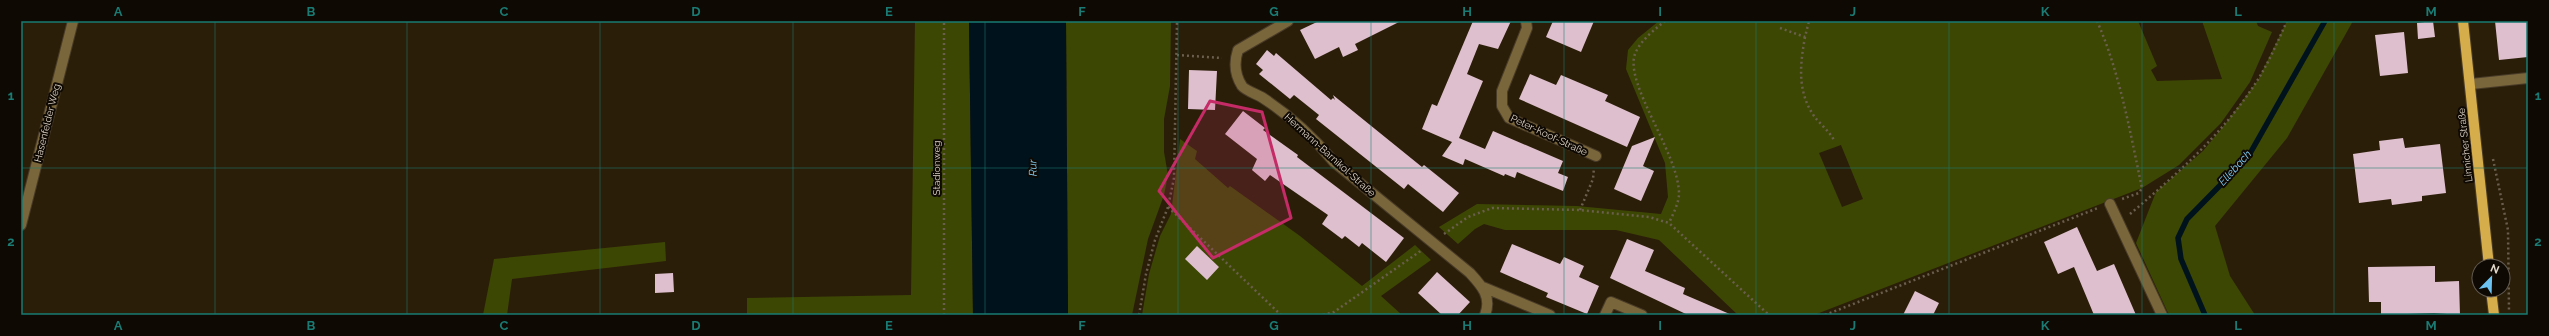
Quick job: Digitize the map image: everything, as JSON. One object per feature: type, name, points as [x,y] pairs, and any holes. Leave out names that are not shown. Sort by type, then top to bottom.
[{"type":"main road","name":"Linnicher Straße","points":[[2463,21],[2471,84],[2488,258]]},
{"type":"main road","points":[[2492,298],[2494,315]]},
{"type":"street","name":"Hasenfelder Weg","points":[[21,225],[73,21]]},
{"type":"street","points":[[1235,59],[1238,50],[1245,44],[1288,21]]},
{"type":"street","name":"Peter-Koof-Straße","points":[[1526,21],[1527,28],[1502,91],[1502,106],[1509,118],[1596,156]]},
{"type":"street","name":"Hermann-Barnikol-Straße","points":[[1235,59],[1237,74],[1243,87],[1263,97],[1318,142],[1334,162],[1470,273],[1483,287],[1487,296],[1488,308],[1485,315]]},
{"type":"street","points":[[2471,84],[2528,78]]},
{"type":"street","points":[[2110,204],[2162,315]]},
{"type":"street","points":[[1483,287],[1550,315]]},
{"type":"street","points":[[1605,315],[1611,302],[1642,315]]},
{"type":"path","name":"Stadionweg","points":[[944,21],[944,315]]},
{"type":"path","points":[[1139,315],[1155,240],[1168,207],[1176,155],[1177,21]]},
{"type":"path","points":[[1665,21],[1638,48],[1633,64],[1634,74],[1672,161],[1678,184],[1677,206],[1669,223]]},
{"type":"path","points":[[1809,21],[1805,37],[1801,80],[1804,98],[1815,117],[1834,140]]},
{"type":"path","points":[[1825,315],[2139,193],[2142,188],[2126,116],[2103,35],[2097,21]]},
{"type":"path","points":[[2119,223],[2203,151],[2258,80],[2287,21]]},
{"type":"path","points":[[1780,28],[1805,37]]},
{"type":"path","points":[[1176,55],[1235,59]]},
{"type":"path","points":[[2492,153],[2508,230],[2509,315]]},
{"type":"path","points":[[1580,210],[1593,179],[1596,156]]},
{"type":"path","points":[[1168,207],[1281,315]]},
{"type":"path","points":[[1324,315],[1334,312],[1468,217],[1492,208],[1580,210],[1649,217],[1669,223],[1769,315]]},
{"type":"highlighted area","points":[[1210,101],[1262,112],[1291,218],[1213,258],[1159,191]]},
{"type":"green space","points":[[915,21],[969,21],[973,315],[747,315],[747,298],[911,295]]},
{"type":"green space","points":[[1066,21],[1171,21],[1170,86],[1164,119],[1164,152],[1168,175],[1164,195],[1148,239],[1132,315],[1068,315]]},
{"type":"green space","points":[[1659,21],[2138,21],[2157,66],[2151,70],[2157,81],[2222,79],[2202,21],[2256,21],[2258,26],[2272,32],[2250,82],[2221,123],[2179,165],[2142,188],[1814,315],[1738,315],[1659,240],[1616,230],[1505,230],[1484,224],[1475,229],[1458,244],[1439,227],[1477,204],[1577,206],[1661,214],[1668,197],[1665,163],[1626,69],[1628,50],[1638,38]],"holes":[[[1841,145],[1863,199],[1842,207],[1819,153]]]},
{"type":"green space","points":[[2287,21],[2353,21],[2287,138],[2215,226],[2230,276],[2255,315],[2169,315],[2136,243],[2156,192],[2203,151],[2226,123],[2258,80]]},
{"type":"green space","points":[[1180,139],[1197,151],[1195,159],[1228,188],[1230,186],[1300,236],[1362,286],[1415,245],[1431,260],[1381,296],[1402,315],[1142,315],[1149,274],[1160,236],[1171,214]]},
{"type":"green space","points":[[665,242],[666,261],[512,279],[507,315],[483,315],[494,259]]},
{"type":"water","name":"Rur","points":[[969,21],[1066,21],[1068,315],[973,315]]},
{"type":"building","points":[[1319,21],[1401,21],[1355,44],[1358,50],[1343,57],[1339,47],[1315,59],[1300,30]]},
{"type":"building","points":[[1473,21],[1511,21],[1498,49],[1479,44],[1467,74],[1483,81],[1459,138],[1485,149],[1493,131],[1563,161],[1558,173],[1568,177],[1563,191],[1517,172],[1515,178],[1505,174],[1504,176],[1465,159],[1463,165],[1442,156],[1452,142],[1422,129],[1432,104],[1437,106]]},
{"type":"building","points":[[1553,21],[1594,21],[1581,52],[1546,37]]},
{"type":"building","points":[[2433,21],[2435,37],[2418,39],[2417,23]]},
{"type":"building","points":[[2495,21],[2528,21],[2528,57],[2499,60]]},
{"type":"building","points":[[2404,32],[2408,73],[2380,76],[2375,35]]},
{"type":"building","points":[[1267,50],[1274,56],[1276,53],[1331,100],[1333,98],[1335,100],[1333,95],[1422,167],[1424,165],[1459,193],[1443,212],[1408,184],[1404,189],[1316,119],[1319,115],[1294,95],[1290,99],[1259,74],[1263,70],[1256,64]]},
{"type":"building","points":[[1189,70],[1217,71],[1215,110],[1188,109]]},
{"type":"building","points":[[1530,74],[1556,85],[1561,75],[1608,95],[1605,101],[1640,117],[1627,147],[1519,99]]},
{"type":"building","points":[[1243,111],[1265,128],[1263,130],[1298,155],[1297,157],[1404,238],[1386,262],[1362,243],[1359,247],[1345,236],[1342,239],[1322,224],[1328,215],[1270,175],[1265,181],[1252,170],[1257,159],[1225,134]]},
{"type":"building","points":[[1655,137],[1643,166],[1654,171],[1641,201],[1614,189],[1632,146]]},
{"type":"building","points":[[2403,138],[2405,148],[2440,144],[2446,193],[2422,196],[2422,201],[2392,205],[2391,199],[2359,203],[2353,154],[2380,150],[2379,141]]},
{"type":"building","points":[[2077,227],[2097,271],[2114,264],[2136,315],[2094,315],[2074,267],[2058,274],[2044,242]]},
{"type":"building","points":[[1627,239],[1654,250],[1645,271],[1685,288],[1683,294],[1732,315],[1688,315],[1610,278]]},
{"type":"building","points":[[1512,244],[1560,264],[1564,257],[1584,266],[1579,277],[1599,286],[1587,314],[1546,297],[1548,293],[1500,272]]},
{"type":"building","points":[[1197,246],[1219,267],[1207,280],[1185,259]]},
{"type":"building","points":[[2435,266],[2435,282],[2459,281],[2460,315],[2434,313],[2381,315],[2381,302],[2369,302],[2368,267]]},
{"type":"building","points":[[1437,272],[1470,302],[1458,315],[1442,315],[1418,293]]},
{"type":"building","points":[[673,273],[674,292],[655,293],[655,274]]},
{"type":"building","points":[[1915,291],[1939,303],[1933,315],[1903,315]]},
{"type":"waterway","name":"Ellebach","points":[[2205,315],[2181,259],[2178,238],[2187,219],[2248,157],[2325,21]]}]
